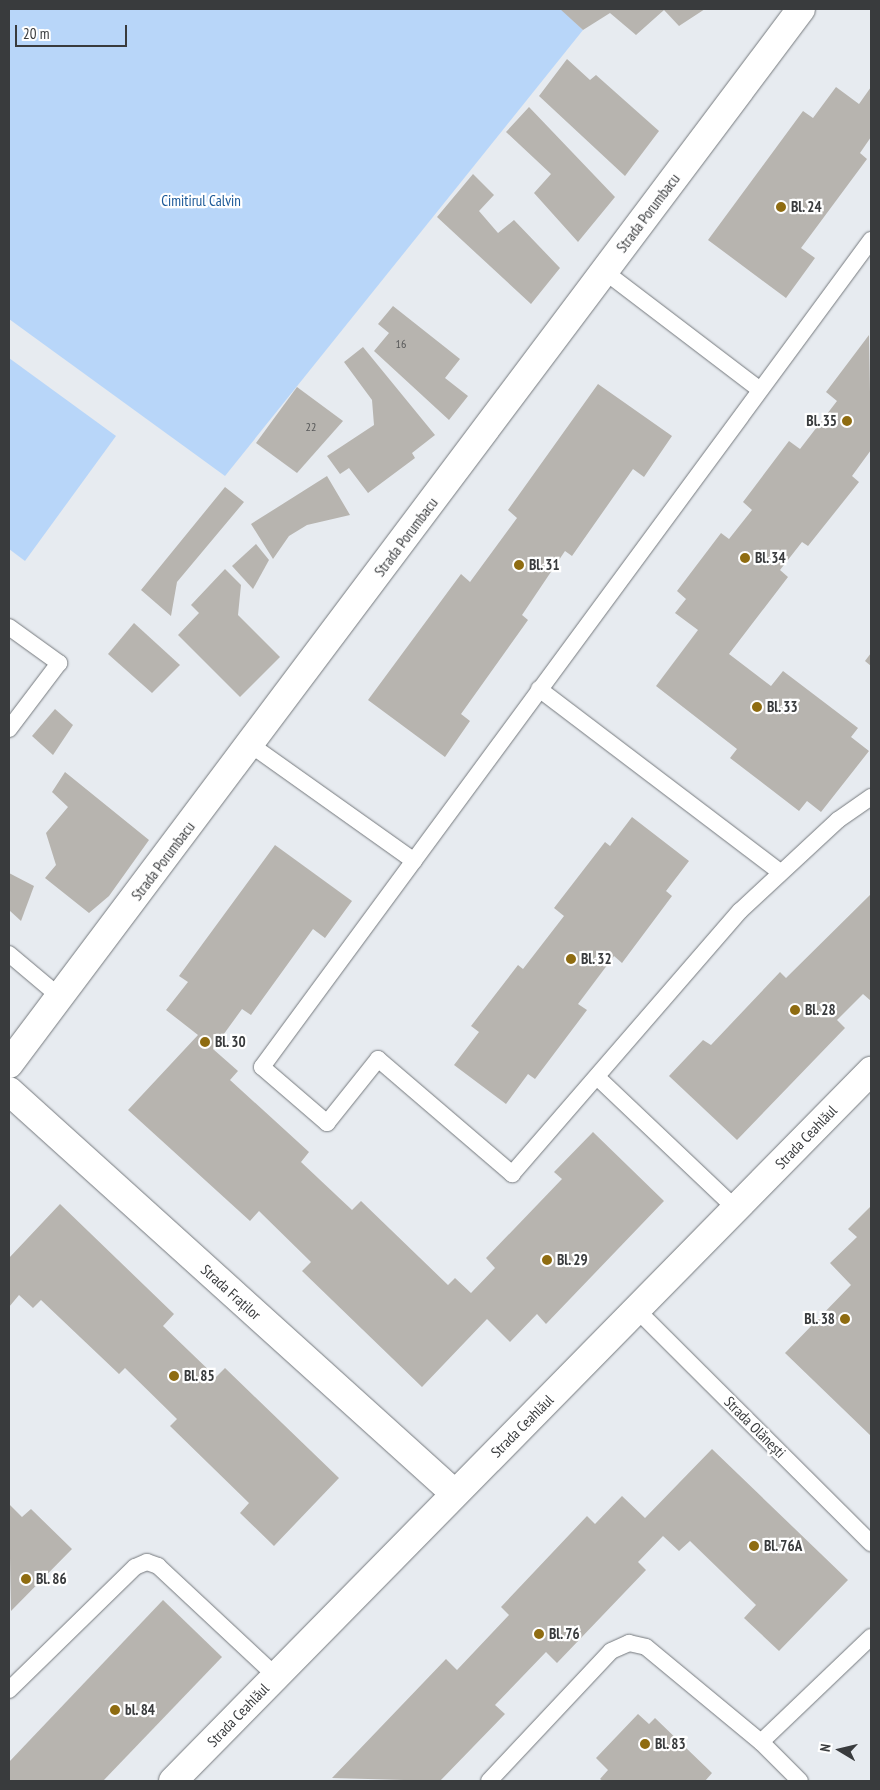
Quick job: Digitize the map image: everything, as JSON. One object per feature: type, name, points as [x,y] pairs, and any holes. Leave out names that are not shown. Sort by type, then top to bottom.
[{"type":"street","name":"Strada Porumbacu","points":[[9,1064],[251,746],[801,9]]},
{"type":"street","name":"Strada Ceahlăul","points":[[182,1778],[276,1676],[454,1493],[638,1311],[871,1071]]},
{"type":"street","name":"Strada Fraților","points":[[9,1091],[454,1493]]},
{"type":"lane","points":[[871,240],[759,389],[262,1067],[326,1123],[378,1059],[512,1174],[780,871],[871,797]]},
{"type":"lane","points":[[604,271],[759,389]]},
{"type":"lane","points":[[9,627],[59,663],[9,729]]},
{"type":"lane","points":[[539,689],[780,871]]},
{"type":"lane","points":[[251,746],[414,861]]},
{"type":"lane","points":[[9,954],[60,996]]},
{"type":"lane","points":[[597,1077],[736,1209]]},
{"type":"lane","name":"Strada Olănești","points":[[638,1311],[871,1543]]},
{"type":"lane","points":[[9,1690],[135,1567],[147,1562],[158,1566],[276,1676]]},
{"type":"lane","points":[[761,1742],[871,1638]]},
{"type":"lane","points":[[489,1781],[611,1651],[629,1643],[646,1647],[761,1742],[800,1781]]},
{"type":"green space","name":"Cimitirul Calvin","points":[[9,9],[561,9],[583,30],[225,476],[9,319]]},
{"type":"green space","points":[[9,358],[116,436],[25,561],[9,549]]},
{"type":"building","points":[[560,9],[705,9],[679,26],[664,10],[636,35],[610,13],[583,30]]},
{"type":"building","points":[[567,59],[590,80],[596,75],[659,131],[625,176],[539,96]]},
{"type":"building","name":"Bl. 24","points":[[836,87],[859,104],[871,87],[871,137],[860,153],[867,159],[801,248],[815,258],[786,298],[708,240],[803,111],[813,118]]},
{"type":"building","points":[[529,107],[615,197],[578,242],[534,193],[551,174],[506,132]]},
{"type":"building","points":[[473,174],[494,195],[479,211],[498,233],[514,220],[560,268],[531,304],[437,217]]},
{"type":"building","points":[[393,306],[460,359],[445,378],[468,396],[449,420],[374,351],[389,333],[378,324]]},
{"type":"building","points":[[869,335],[871,450],[852,476],[859,482],[808,546],[802,542],[780,570],[788,577],[729,654],[771,686],[783,671],[858,728],[851,737],[869,751],[821,812],[807,801],[799,811],[730,758],[737,749],[656,686],[698,630],[675,613],[686,599],[677,591],[721,533],[729,539],[752,510],[743,502],[789,441],[800,449],[837,401],[826,392]]},
{"type":"building","points":[[363,347],[435,435],[412,453],[415,458],[368,493],[349,468],[340,474],[327,456],[374,425],[372,400],[344,362]]},
{"type":"building","name":"Bl. 31","points":[[598,384],[672,436],[644,477],[633,469],[572,556],[565,551],[522,615],[528,620],[461,714],[470,721],[445,757],[368,700],[461,574],[470,582],[517,518],[508,510]]},
{"type":"building","points":[[297,387],[343,421],[297,473],[256,443]]},
{"type":"building","points":[[327,476],[350,515],[307,525],[289,536],[273,559],[251,524]]},
{"type":"building","points":[[225,487],[244,502],[177,582],[171,616],[141,590]]},
{"type":"building","points":[[256,544],[269,560],[253,589],[232,566]]},
{"type":"building","points":[[225,569],[241,585],[238,615],[280,657],[240,697],[178,635],[199,613],[191,605]]},
{"type":"building","points":[[134,623],[180,665],[152,693],[108,654]]},
{"type":"building","points":[[871,653],[871,666],[865,661]]},
{"type":"building","points":[[55,709],[73,725],[53,755],[32,736]]},
{"type":"building","points":[[65,772],[149,840],[109,896],[89,913],[45,878],[56,865],[46,833],[68,807],[52,792]]},
{"type":"building","name":"Bl. 32","points":[[632,817],[689,861],[666,891],[672,896],[622,963],[614,956],[578,1004],[587,1010],[535,1079],[528,1074],[506,1104],[454,1065],[479,1032],[471,1026],[518,965],[523,969],[564,916],[554,908],[605,842],[610,846]]},
{"type":"building","points":[[275,845],[352,901],[325,938],[313,929],[251,1015],[242,1009],[213,1049],[238,1071],[230,1080],[309,1152],[301,1162],[352,1210],[361,1201],[448,1285],[455,1278],[471,1293],[495,1268],[486,1258],[562,1179],[554,1172],[593,1132],[664,1201],[546,1324],[537,1314],[510,1342],[487,1319],[422,1387],[302,1271],[311,1262],[259,1211],[250,1221],[128,1110],[198,1035],[166,1010],[188,982],[179,976]]},
{"type":"building","points":[[9,873],[34,886],[21,921],[9,910]]},
{"type":"building","name":"Bl. 28","points":[[871,894],[871,1001],[863,994],[837,1020],[845,1028],[737,1140],[669,1076],[703,1040],[711,1045],[780,972],[786,978]]},
{"type":"building","name":"Bl. 85","points":[[60,1204],[174,1314],[163,1326],[216,1377],[225,1368],[339,1478],[274,1546],[240,1513],[249,1503],[170,1426],[177,1419],[125,1368],[119,1374],[41,1300],[33,1308],[19,1295],[9,1307],[9,1258]]},
{"type":"building","name":"Bl. 38","points":[[871,1206],[871,1436],[785,1353],[851,1285],[830,1263],[857,1237],[848,1229]]},
{"type":"building","name":"Bl. 76","points":[[712,1449],[848,1580],[779,1651],[744,1618],[756,1605],[690,1541],[679,1551],[663,1536],[638,1562],[646,1570],[557,1663],[546,1652],[495,1705],[505,1714],[440,1781],[332,1778],[446,1659],[457,1670],[509,1615],[501,1607],[587,1516],[595,1524],[622,1496],[645,1518]]},
{"type":"building","name":"Bl. 86","points":[[9,1504],[22,1517],[31,1509],[72,1549],[11,1611]]},
{"type":"building","name":"bl. 84","points":[[163,1600],[222,1657],[103,1781],[9,1781],[9,1762]]},
{"type":"building","name":"Bl. 83","points":[[638,1714],[649,1724],[655,1718],[712,1773],[705,1781],[603,1781],[600,1779],[608,1770],[596,1758]]},
{"type":"place","name":"Bl. 24","points":[[781,207]]},
{"type":"place","name":"Bl. 35","points":[[847,421]]},
{"type":"place","name":"Bl. 34","points":[[745,558]]},
{"type":"place","name":"Bl. 31","points":[[519,565]]},
{"type":"place","name":"Bl. 33","points":[[757,707]]},
{"type":"place","name":"Bl. 32","points":[[571,959]]},
{"type":"place","name":"Bl. 28","points":[[795,1010]]},
{"type":"place","name":"Bl. 30","points":[[205,1042]]},
{"type":"place","name":"Bl. 29","points":[[547,1260]]},
{"type":"place","name":"Bl. 38","points":[[845,1319]]},
{"type":"place","name":"Bl. 85","points":[[174,1376]]},
{"type":"place","name":"Bl. 76A","points":[[754,1546]]},
{"type":"place","name":"Bl. 86","points":[[26,1579]]},
{"type":"place","name":"Bl. 76","points":[[539,1634]]},
{"type":"place","name":"bl. 84","points":[[115,1710]]},
{"type":"place","name":"Bl. 83","points":[[645,1744]]}]
